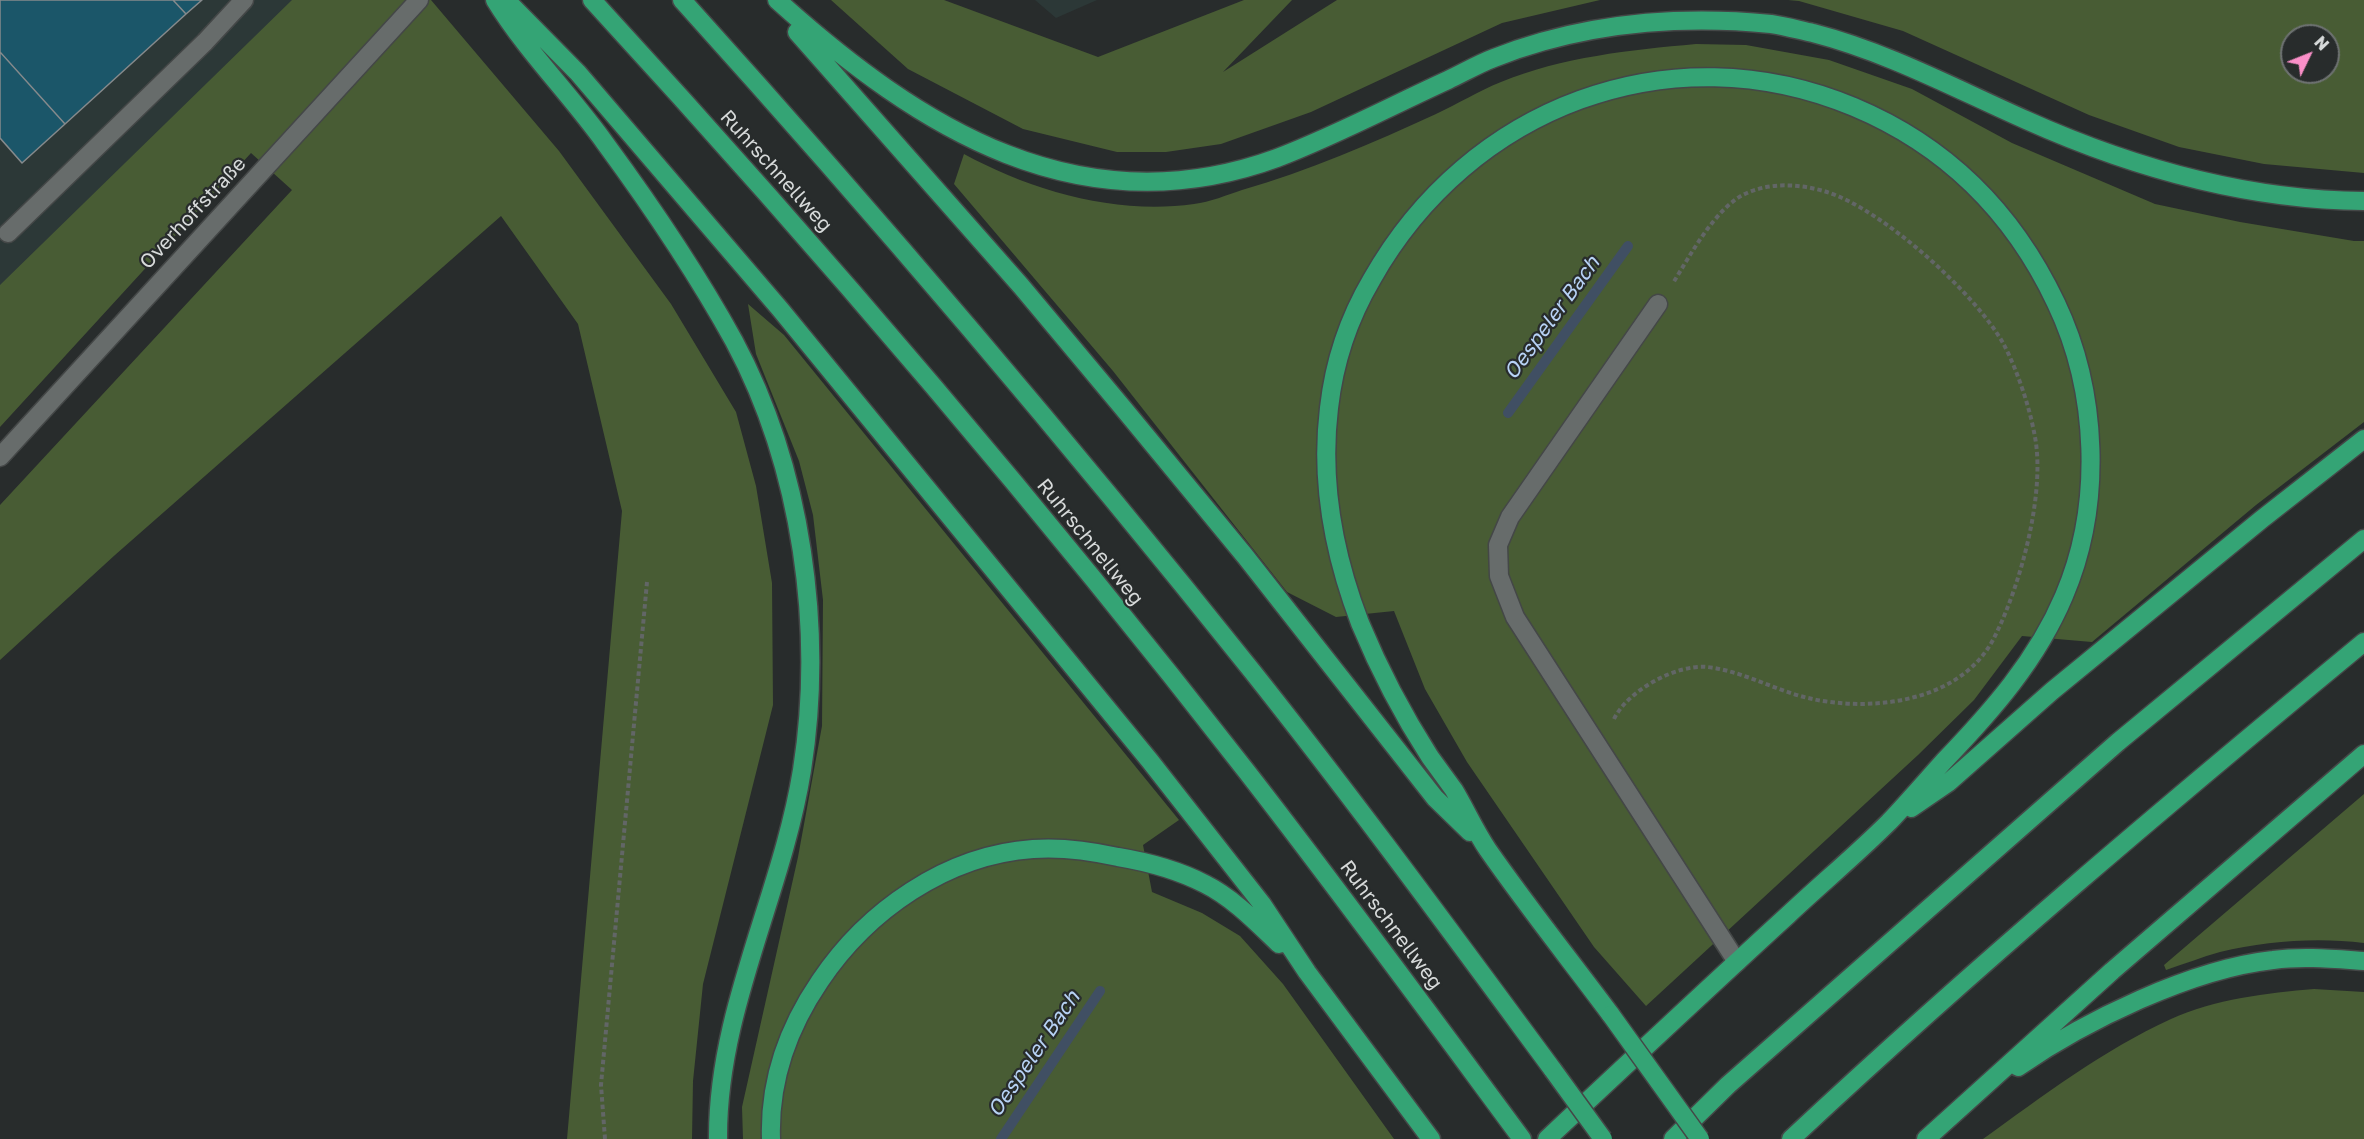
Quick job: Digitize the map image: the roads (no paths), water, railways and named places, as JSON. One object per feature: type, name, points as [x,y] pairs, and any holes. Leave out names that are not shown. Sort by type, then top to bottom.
[{"type":"highway","points":[[495,0],[510,9],[578,73],[780,309],[985,557],[1262,904],[1307,972],[1431,1139]]},
{"type":"highway","name":"Ruhrschnellweg","points":[[592,0],[795,226],[1063,544],[1254,781],[1522,1139]]},
{"type":"highway","points":[[682,0],[887,231],[1129,519],[1313,749],[1603,1139]]},
{"type":"highway","points":[[767,0],[1021,286],[1238,548],[1435,798],[1485,845]]},
{"type":"highway","points":[[777,0],[852,65],[950,128],[996,151],[1036,166],[1089,178],[1134,182],[1188,180],[1241,169],[1305,147],[1492,59],[1539,43],[1592,29],[1656,21],[1725,20],[1779,25],[1871,51],[2083,145],[2138,165],[2207,183],[2276,194],[2364,201]]},
{"type":"highway","points":[[510,9],[540,64],[602,138],[649,203],[684,255],[735,343],[756,388],[783,462],[798,527],[809,603],[811,658],[806,744],[790,832],[734,1014],[723,1066],[718,1139]]},
{"type":"highway","points":[[1547,1139],[1737,962],[1887,824],[1980,724],[2037,650],[2054,619],[2069,586],[2082,538],[2090,483],[2090,431],[2081,368],[2063,316],[2042,273],[2016,234],[1974,184],[1928,147],[1879,118],[1827,96],[1743,78],[1689,78],[1645,82],[1564,105],[1527,122],[1488,146],[1444,182],[1407,224],[1386,253],[1359,301],[1342,348],[1329,402],[1326,451],[1329,504],[1347,584],[1359,621],[1387,681],[1410,723],[1485,845],[1611,1015],[1700,1139]]},
{"type":"highway","points":[[1887,824],[1949,782],[2060,684],[2364,439]]},
{"type":"highway","points":[[1673,1139],[1728,1085],[2118,741],[2364,539]]},
{"type":"highway","points":[[1791,1139],[1983,965],[2154,816],[2364,642]]},
{"type":"highway","points":[[1926,1139],[2112,971],[2364,754]]},
{"type":"highway","points":[[771,1139],[770,1121],[777,1072],[792,1032],[810,995],[835,958],[882,911],[944,873],[976,861],[1023,850],[1043,849],[1104,854],[1166,868],[1206,884],[1233,902],[1307,972]]},
{"type":"highway","points":[[1955,1113],[2026,1061],[2058,1042],[2163,991],[2217,971],[2272,960],[2320,957],[2364,961]]},
{"type":"street","points":[[3,233],[205,42],[244,0]]},
{"type":"street","name":"Overhoffstraße","points":[[0,457],[419,0]]},
{"type":"street","points":[[1658,304],[1510,517],[1498,546],[1499,576],[1515,617],[1737,962]]},
{"type":"waterway","name":"Oespeler Bach","points":[[1508,413],[1628,246]]},
{"type":"waterway","name":"Oespeler Bach","points":[[1001,1139],[1100,991]]}]
